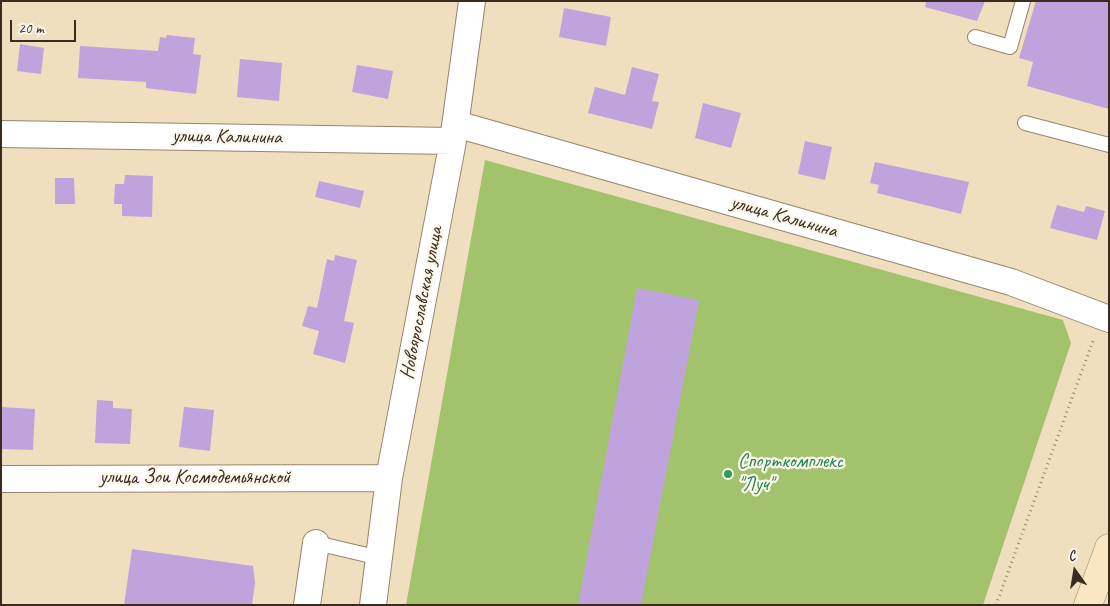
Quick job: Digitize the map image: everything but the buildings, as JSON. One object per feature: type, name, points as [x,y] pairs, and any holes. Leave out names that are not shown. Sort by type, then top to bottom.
[{"type":"main road","points":[[1088,605],[1109,548]]},
{"type":"street","name":"Новоярославская улица","points":[[373,605],[389,478],[455,133],[472,1]]},
{"type":"street","name":"улица Калинина","points":[[1,134],[455,133],[1011,282],[1106,318]]},
{"type":"street","name":"улица Зои Космодемьянской","points":[[1,478],[389,478]]},
{"type":"street","points":[[307,605],[316,543]]},
{"type":"lane","points":[[975,37],[1010,47],[1023,1]]},
{"type":"lane","points":[[1025,123],[1109,145]]},
{"type":"lane","points":[[316,543],[380,558]]},
{"type":"path","points":[[996,605],[1032,501],[1106,318]]},
{"type":"green space","name":"Спорткомплекс \"Луч\"","points":[[485,160],[1063,320],[1071,343],[983,605],[406,605]]},
{"type":"place","name":"Спорткомплекс \"Луч\"","points":[[728,474]]}]
